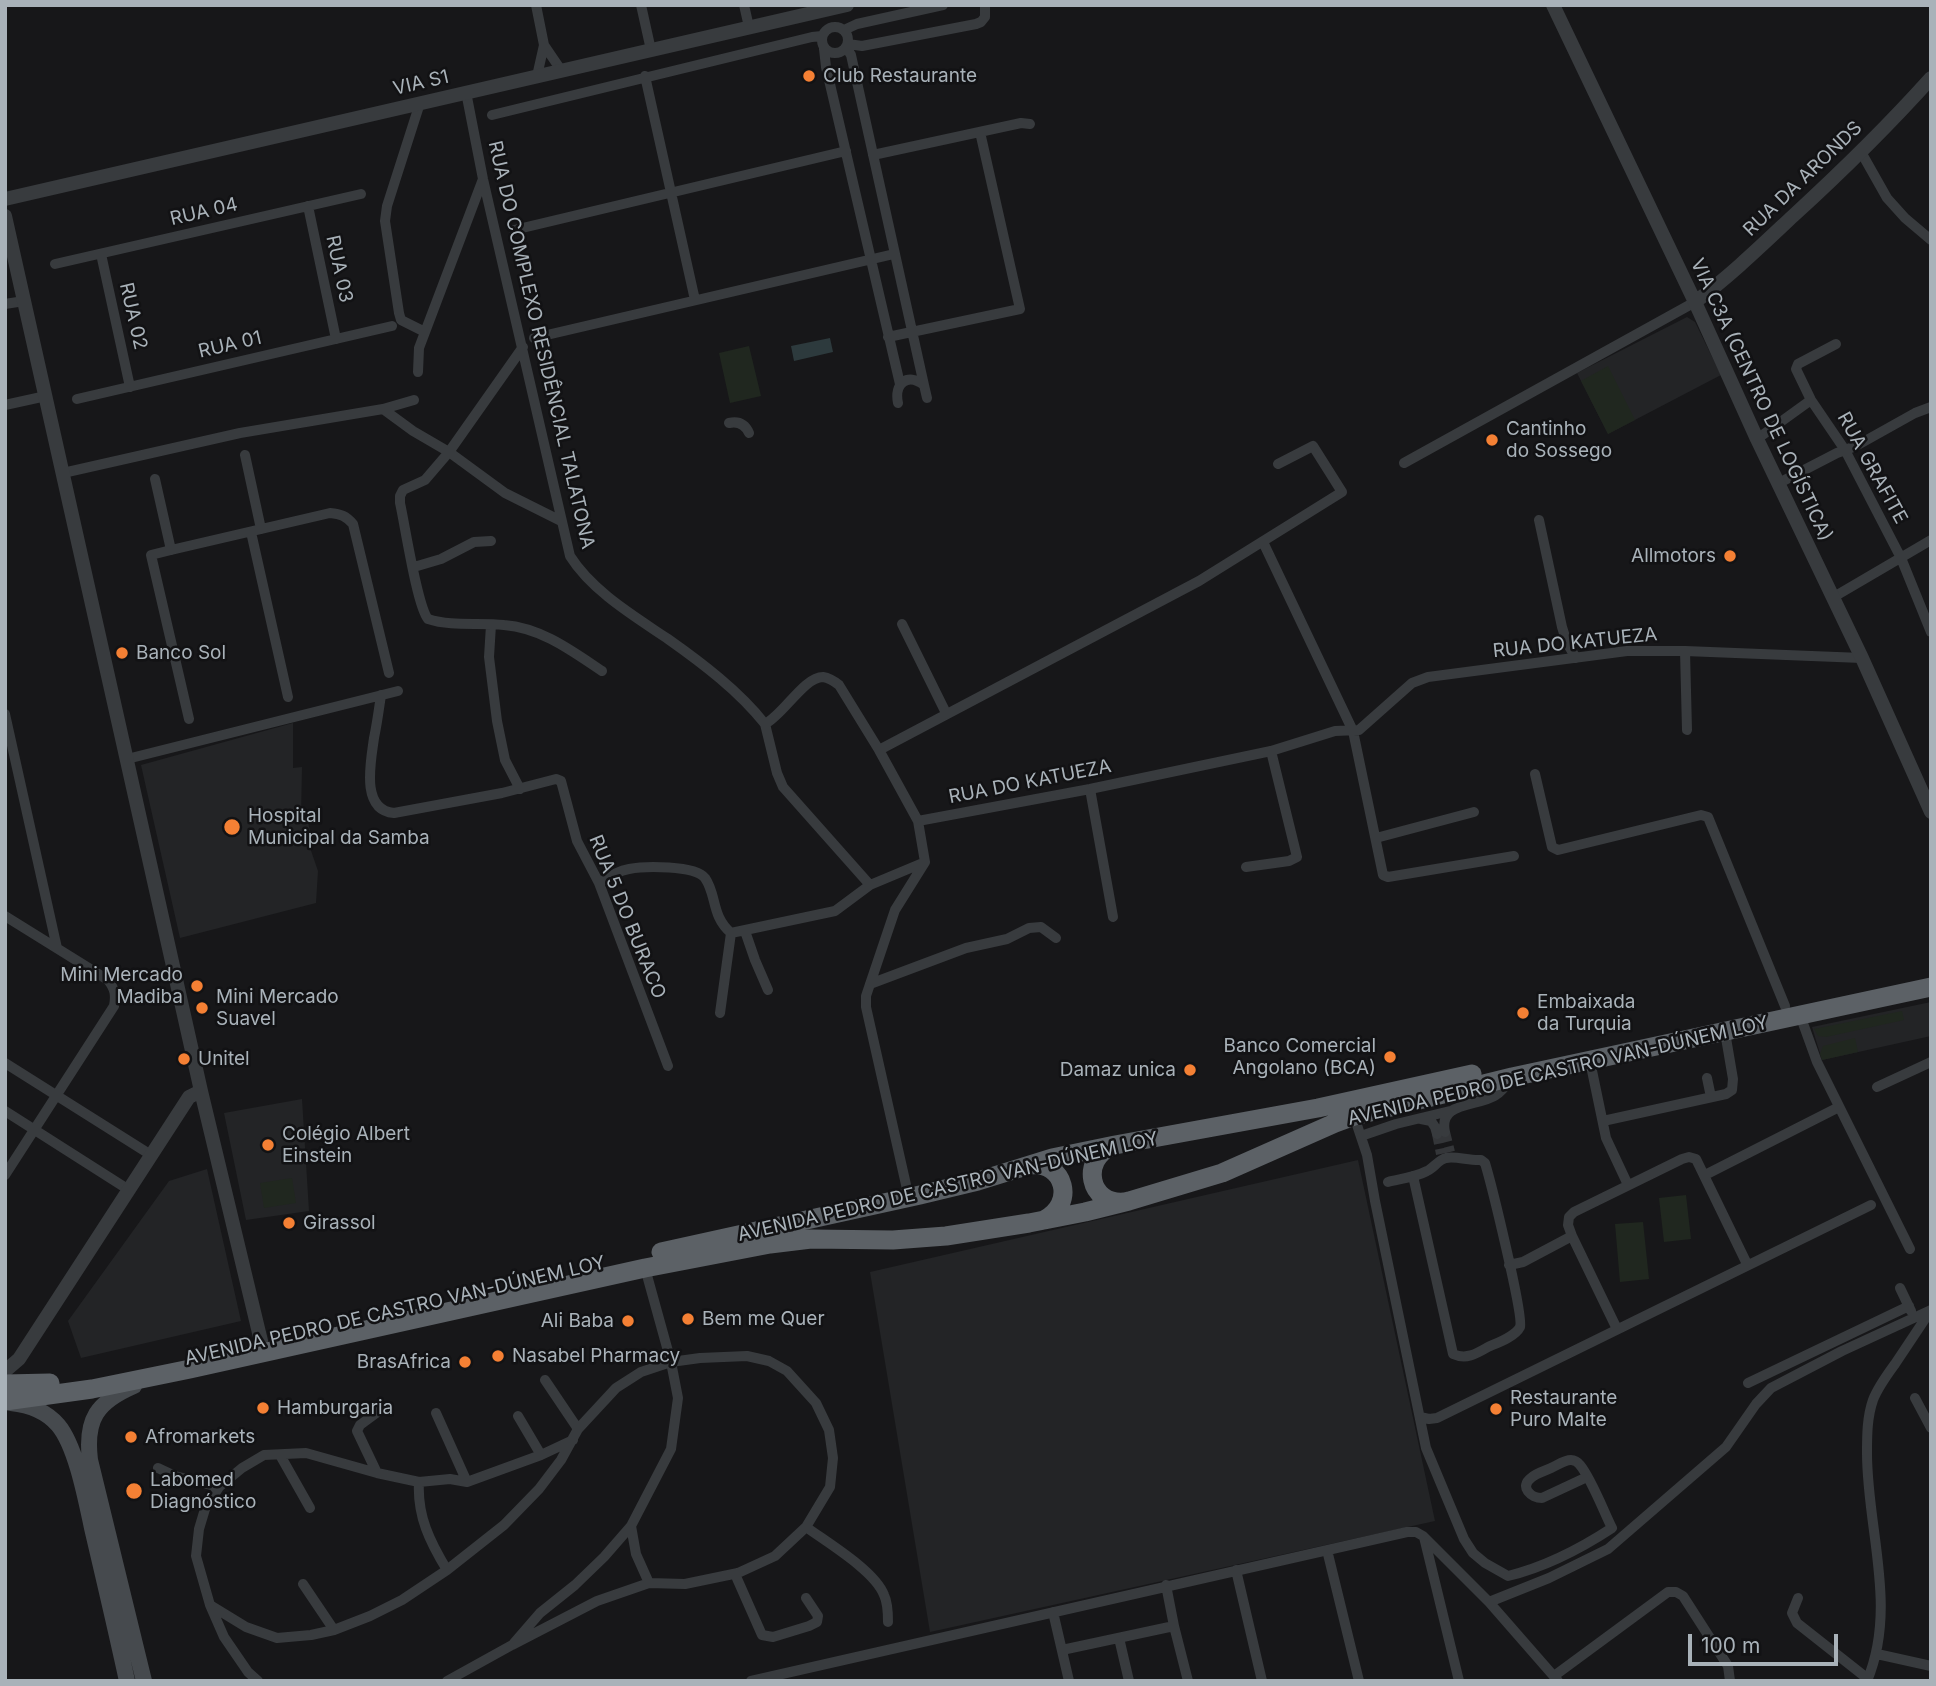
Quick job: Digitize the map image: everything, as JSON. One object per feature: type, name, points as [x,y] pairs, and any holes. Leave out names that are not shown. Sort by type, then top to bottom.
[{"type":"highway","name":"AVENIDA PEDRO DE CASTRO VAN-DÚNEM LOY","points":[[5,1402],[157,1377],[645,1268],[790,1241],[946,1236],[1043,1220],[1129,1201],[1223,1173],[1335,1123],[1360,1115],[1511,1077],[1725,1032],[1793,1010],[1931,974]]},
{"type":"highway","name":"AVENIDA PEDRO DE CASTRO VAN-DÚNEM LOY","points":[[5,1384],[41,1384],[86,1378],[161,1363],[909,1198],[1115,1145],[1318,1108],[1417,1085],[1793,1010],[1931,987]]},
{"type":"highway","points":[[1115,1145],[1106,1148],[1096,1158],[1093,1180],[1099,1192],[1106,1198],[1120,1202],[1129,1201]]},
{"type":"highway","points":[[1029,1165],[1047,1167],[1055,1173],[1062,1185],[1061,1205],[1055,1213],[1043,1220]]},
{"type":"main road","points":[[144,1681],[88,1445],[93,1418],[108,1399],[157,1377]]},
{"type":"main road","points":[[5,1402],[36,1408],[64,1433],[80,1474],[127,1681]]},
{"type":"street","points":[[536,5],[544,45],[561,70]]},
{"type":"street","points":[[641,5],[651,50]]},
{"type":"street","points":[[744,5],[749,27]]},
{"type":"street","name":"VIA S1","points":[[5,199],[846,5]]},
{"type":"street","points":[[844,30],[857,24],[943,5]]},
{"type":"street","points":[[824,49],[838,53],[847,45],[862,46],[981,23],[985,18],[985,5]]},
{"type":"street","name":"VIA C3A (CENTRO DE LOGÍSTICA)","points":[[1553,5],[1862,658],[1931,812]]},
{"type":"street","points":[[492,114],[821,36],[833,27],[844,30],[848,37],[847,45],[927,398]]},
{"type":"street","points":[[821,36],[900,384]]},
{"type":"street","points":[[537,76],[544,45]]},
{"type":"street","points":[[645,76],[695,300]]},
{"type":"street","name":"RUA DA ARONDS","points":[[1695,302],[1754,252],[1861,152],[1931,78]]},
{"type":"street","name":"RUA DO COMPLEXO RESIDÊNCIAL TALATONA","points":[[466,92],[483,179],[570,556],[585,575],[622,609],[716,676],[765,724]]},
{"type":"street","points":[[420,103],[387,206],[385,221],[401,320],[425,332]]},
{"type":"street","points":[[873,155],[1021,123],[1030,124]]},
{"type":"street","points":[[888,337],[1020,309],[980,132]]},
{"type":"street","points":[[514,230],[846,151]]},
{"type":"street","points":[[1861,152],[1886,198],[1931,240]]},
{"type":"street","points":[[418,372],[419,348],[483,179]]},
{"type":"street","name":"RUA 04","points":[[55,264],[361,194]]},
{"type":"street","name":"RUA 03","points":[[308,206],[337,339]]},
{"type":"street","points":[[5,216],[201,1091],[261,1341]]},
{"type":"street","name":"RUA 02","points":[[100,254],[130,387]]},
{"type":"street","points":[[534,338],[894,254]]},
{"type":"street","points":[[5,304],[24,301]]},
{"type":"street","points":[[1404,463],[1695,302]]},
{"type":"street","name":"RUA 01","points":[[77,399],[392,326]]},
{"type":"street","name":"RUA GRAFITE","points":[[1836,344],[1797,366],[1811,400],[1845,450],[1901,558],[1931,632]]},
{"type":"street","points":[[523,347],[449,452],[425,480],[403,490],[400,496],[425,615],[433,621],[521,627],[564,646],[602,671]]},
{"type":"street","points":[[898,403],[896,392],[900,384],[916,380],[924,385]]},
{"type":"street","points":[[5,405],[46,396]]},
{"type":"street","points":[[63,473],[240,433],[383,409],[414,400]]},
{"type":"street","points":[[1757,439],[1811,400]]},
{"type":"street","points":[[1779,483],[1931,407]]},
{"type":"street","points":[[383,409],[505,493],[561,521]]},
{"type":"street","points":[[729,423],[744,425],[749,433]]},
{"type":"street","points":[[879,750],[1199,581],[1342,492],[1313,446],[1278,464]]},
{"type":"street","points":[[245,455],[256,530],[288,697]]},
{"type":"street","points":[[155,479],[171,550]]},
{"type":"street","points":[[189,719],[151,555],[330,513],[340,514],[353,524],[390,673]]},
{"type":"street","points":[[1539,520],[1562,627],[1576,658]]},
{"type":"street","points":[[1832,598],[1931,540]]},
{"type":"street","points":[[414,567],[441,559],[474,542],[491,541]]},
{"type":"street","points":[[1263,542],[1353,731],[1383,875],[1388,877],[1514,856]]},
{"type":"street","points":[[902,624],[946,713]]},
{"type":"street","points":[[381,695],[369,774],[376,805],[382,810],[394,813],[520,789],[505,760],[497,722],[489,657],[491,625]]},
{"type":"street","name":"RUA DO KATUEZA","points":[[918,821],[1271,751],[1335,731],[1359,730],[1412,683],[1428,677],[1628,651],[1862,658]]},
{"type":"street","points":[[1685,651],[1687,730]]},
{"type":"street","points":[[870,885],[783,787],[765,724],[779,715],[809,681],[820,677],[830,678],[839,685],[918,821],[925,862],[895,910],[866,996],[866,1007],[909,1198]]},
{"type":"street","points":[[127,759],[398,691]]},
{"type":"street","points":[[5,715],[57,948]]},
{"type":"street","points":[[1246,867],[1289,861],[1297,857],[1271,751]]},
{"type":"street","points":[[1535,774],[1552,847],[1555,849],[1701,815],[1708,817],[1817,1062],[1910,1249]]},
{"type":"street","name":"RUA 5 DO BURACO","points":[[520,789],[559,779],[561,781],[577,841],[598,883],[668,1066]]},
{"type":"street","points":[[1090,789],[1113,917]]},
{"type":"street","points":[[1376,838],[1474,812]]},
{"type":"street","points":[[598,883],[626,870],[641,867],[677,869],[700,874],[709,887],[717,914],[731,933],[835,911],[870,885],[925,862]]},
{"type":"street","points":[[5,916],[108,980],[116,997],[114,1006],[5,1175]]},
{"type":"street","points":[[870,984],[966,948],[1007,939],[1029,928],[1041,927],[1056,938]]},
{"type":"street","points":[[745,931],[768,990]]},
{"type":"street","points":[[720,1013],[731,933]]},
{"type":"street","points":[[1603,1121],[1726,1094],[1732,1090],[1734,1084],[1725,1032]]},
{"type":"street","points":[[1590,1061],[1606,1138],[1628,1185]]},
{"type":"street","points":[[1877,1087],[1931,1062]]},
{"type":"street","points":[[5,1063],[152,1155]]},
{"type":"street","points":[[1361,1136],[1496,1095],[1511,1077]]},
{"type":"street","points":[[1707,1078],[1711,1097]]},
{"type":"street","points":[[5,1371],[19,1359],[189,1097],[201,1091]]},
{"type":"street","points":[[1705,1175],[1839,1107]]},
{"type":"street","points":[[5,1111],[129,1190]]},
{"type":"street","points":[[1450,1111],[1444,1120],[1441,1133],[1431,1121],[1419,1118],[1360,1115],[1361,1136],[1369,1161],[1426,1448],[1464,1539],[1473,1553],[1508,1576],[1583,1547],[1612,1528],[1587,1477],[1578,1462],[1570,1460],[1531,1478],[1526,1488],[1530,1496],[1542,1498],[1587,1477]]},
{"type":"street","points":[[1388,1182],[1430,1170],[1446,1156],[1481,1160],[1485,1163],[1521,1319],[1517,1331],[1471,1356],[1453,1354],[1413,1176]]},
{"type":"street","points":[[1617,1329],[1568,1225],[1569,1217],[1574,1212],[1628,1185],[1689,1157],[1696,1159],[1747,1265]]},
{"type":"street","points":[[1420,1417],[1437,1418],[1871,1205]]},
{"type":"street","points":[[1509,1265],[1523,1262],[1572,1236]]},
{"type":"street","points":[[512,1645],[530,1623],[576,1585],[604,1557],[631,1526],[671,1449],[678,1398],[645,1268]]},
{"type":"street","points":[[1900,1288],[1914,1318]]},
{"type":"street","points":[[1748,1384],[1909,1307]]},
{"type":"street","points":[[1489,1602],[1549,1578],[1608,1549],[1726,1447],[1756,1404],[1771,1388],[1842,1351],[1931,1310]]},
{"type":"street","points":[[1798,1598],[1792,1613],[1797,1623],[1868,1680],[1877,1654],[1881,1621],[1881,1588],[1867,1480],[1870,1410],[1880,1384],[1931,1310]]},
{"type":"street","points":[[210,1605],[246,1627],[277,1638],[334,1630],[402,1600],[447,1570],[504,1525],[538,1489],[561,1460],[575,1434],[616,1388],[641,1372],[671,1362],[747,1356],[769,1361],[787,1371],[816,1403],[829,1430],[833,1458],[830,1487],[806,1527],[775,1556],[735,1574],[685,1584],[649,1583],[597,1601],[447,1681]]},
{"type":"street","points":[[545,1380],[575,1434]]},
{"type":"street","points":[[1915,1398],[1930,1426]]},
{"type":"street","points":[[377,1473],[357,1430],[379,1411]]},
{"type":"street","points":[[436,1413],[467,1482]]},
{"type":"street","points":[[517,1416],[541,1455]]},
{"type":"street","points":[[258,1681],[248,1672],[224,1637],[210,1605],[196,1556],[198,1529],[205,1509],[219,1487],[242,1468],[264,1455],[306,1453],[419,1482],[450,1479],[467,1482],[541,1455],[575,1434]]},
{"type":"street","points":[[280,1455],[310,1508]]},
{"type":"street","points":[[158,1468],[175,1476],[219,1487]]},
{"type":"street","points":[[419,1482],[418,1494],[425,1530],[447,1570]]},
{"type":"street","points":[[631,1526],[636,1554],[649,1583]]},
{"type":"street","points":[[806,1527],[866,1570],[877,1582],[884,1594],[888,1622]]},
{"type":"street","points":[[751,1681],[1407,1532],[1416,1532],[1423,1536],[1489,1602],[1556,1678],[1668,1592],[1676,1592],[1683,1596],[1728,1666],[1730,1681]]},
{"type":"street","points":[[1423,1536],[1459,1681]]},
{"type":"street","points":[[1327,1550],[1359,1681]]},
{"type":"street","points":[[1433,1574],[1453,1566]]},
{"type":"street","points":[[1236,1570],[1262,1681]]},
{"type":"street","points":[[735,1574],[762,1635],[773,1637],[817,1622],[818,1616],[806,1598]]},
{"type":"street","points":[[303,1584],[334,1630]]},
{"type":"street","points":[[1166,1585],[1188,1681]]},
{"type":"street","points":[[1053,1612],[1069,1681]]},
{"type":"street","points":[[1062,1650],[1174,1626]]},
{"type":"street","points":[[1119,1638],[1129,1681]]},
{"type":"street","points":[[1877,1654],[1931,1666]]},
{"type":"shaded area","points":[[1687,317],[1695,322],[1721,375],[1608,434],[1577,373]]},
{"type":"shaded area","points":[[830,338],[833,352],[794,361],[791,346]]},
{"type":"shaded area","points":[[749,346],[761,396],[730,403],[719,353]]},
{"type":"shaded area","points":[[1608,366],[1635,420],[1608,434],[1581,381]]},
{"type":"shaded area","name":"Hospital Municipal da Samba","points":[[293,723],[293,768],[302,767],[301,817],[307,818],[311,835],[307,839],[318,871],[316,903],[180,938],[141,765]]},
{"type":"shaded area","points":[[1931,1002],[1931,1036],[1822,1060],[1812,1027]]},
{"type":"shaded area","points":[[1902,1011],[1904,1020],[1826,1037],[1818,1036],[1814,1029]]},
{"type":"shaded area","points":[[1855,1038],[1858,1052],[1822,1060],[1820,1054],[1823,1046]]},
{"type":"shaded area","name":"Colégio Albert Einstein","points":[[302,1099],[309,1211],[246,1220],[224,1113]]},
{"type":"shaded area","points":[[1358,1160],[1435,1521],[930,1632],[870,1272]]},
{"type":"shaded area","points":[[207,1169],[241,1321],[81,1358],[68,1321],[169,1181]]},
{"type":"shaded area","points":[[292,1178],[296,1203],[264,1208],[260,1183]]},
{"type":"shaded area","points":[[1686,1195],[1691,1239],[1664,1242],[1659,1198]]},
{"type":"shaded area","points":[[1643,1222],[1649,1279],[1620,1282],[1615,1224]]},
{"type":"tunnel","points":[[1445,1132],[1450,1152]]},
{"type":"tunnel","points":[[1437,1134],[1441,1154]]},
{"type":"place","name":"Club Restaurante","points":[[809,76]]},
{"type":"place","name":"Cantinho do Sossego","points":[[1492,440]]},
{"type":"place","name":"Allmotors","points":[[1730,556]]},
{"type":"place","name":"Banco Sol","points":[[122,653]]},
{"type":"place","name":"Hospital Municipal da Samba","points":[[232,827]]},
{"type":"place","name":"Mini Mercado Madiba","points":[[197,986]]},
{"type":"place","name":"Mini Mercado Suavel","points":[[202,1008]]},
{"type":"place","name":"Embaixada da Turquia","points":[[1523,1013]]},
{"type":"place","name":"Banco Comercial Angolano (BCA)","points":[[1390,1057]]},
{"type":"place","name":"Unitel","points":[[184,1059]]},
{"type":"place","name":"Damaz unica","points":[[1190,1070]]},
{"type":"place","name":"Colégio Albert Einstein","points":[[268,1145]]},
{"type":"place","name":"Girassol","points":[[289,1223]]},
{"type":"place","name":"Bem me Quer","points":[[688,1319]]},
{"type":"place","name":"Ali Baba","points":[[628,1321]]},
{"type":"place","name":"Nasabel Pharmacy","points":[[498,1356]]},
{"type":"place","name":"BrasAfrica","points":[[465,1362]]},
{"type":"place","name":"Hamburgaria","points":[[263,1408]]},
{"type":"place","name":"Restaurante Puro Malte","points":[[1496,1409]]},
{"type":"place","name":"Afromarkets","points":[[131,1437]]},
{"type":"place","name":"Labomed Diagnóstico","points":[[134,1491]]}]
